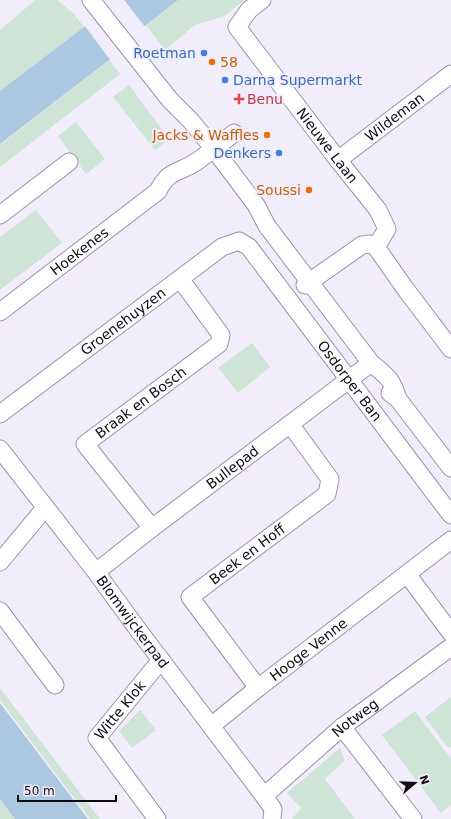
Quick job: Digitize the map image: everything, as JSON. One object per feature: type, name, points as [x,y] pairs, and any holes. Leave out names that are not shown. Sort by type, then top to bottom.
[{"type":"street","name":"Osdorper Ban","points":[[91,0],[170,100],[191,121],[204,156],[256,205],[267,226],[307,284],[371,363],[377,379],[386,391],[398,399],[451,468]]},
{"type":"street","name":"Nieuwe Laan","points":[[262,0],[249,10],[237,27],[378,210],[387,229],[376,247]]},
{"type":"street","name":"Wildeman","points":[[338,160],[451,74]]},
{"type":"street","points":[[204,156],[234,133]]},
{"type":"street","name":"Hoekenes","points":[[1,307],[158,191],[162,182],[177,170],[204,156]]},
{"type":"street","points":[[0,215],[69,162]]},
{"type":"street","name":"Groenehuyzen","points":[[0,414],[222,247],[239,241],[249,247]]},
{"type":"street","points":[[307,284],[362,245],[370,244],[376,247],[451,349]]},
{"type":"street","name":"Osdorper Ban","points":[[249,247],[451,514]]},
{"type":"street","name":"Braak en Bosch","points":[[152,528],[86,444],[219,344],[221,335],[180,280]]},
{"type":"street","name":"Bullepad","points":[[96,572],[371,363]]},
{"type":"street","name":"Beek en Hoff","points":[[258,688],[190,597],[327,494],[330,479],[290,424]]},
{"type":"street","name":"Blomwijckerpad","points":[[0,449],[96,572],[270,808]]},
{"type":"street","points":[[0,562],[45,508]]},
{"type":"street","name":"Hooge Venne","points":[[211,726],[258,688],[451,540]]},
{"type":"street","points":[[407,574],[451,633]]},
{"type":"street","points":[[0,611],[55,685]]},
{"type":"street","name":"Notweg","points":[[270,808],[342,726],[451,647]]},
{"type":"street","name":"Witte Klok","points":[[157,819],[97,738],[161,660]]},
{"type":"street","points":[[342,726],[413,819]]},
{"type":"green space","points":[[35,0],[57,0],[73,13],[84,27],[0,91],[0,30]]},
{"type":"green space","points":[[178,0],[245,0],[224,16],[195,25],[165,50],[146,25]]},
{"type":"green space","points":[[109,60],[120,74],[0,167],[0,145]]},
{"type":"green space","points":[[129,85],[169,139],[155,150],[113,97]]},
{"type":"green space","points":[[76,122],[105,159],[86,174],[58,136]]},
{"type":"green space","points":[[36,210],[62,243],[0,290],[0,237]]},
{"type":"green space","points":[[252,343],[270,367],[238,393],[218,368]]},
{"type":"green space","points":[[0,688],[100,819],[90,819],[0,700]]},
{"type":"green space","points":[[451,697],[451,747],[448,748],[425,717]]},
{"type":"green space","points":[[140,710],[156,730],[132,748],[119,731]]},
{"type":"green space","points":[[415,711],[451,759],[451,805],[441,813],[382,735]]},
{"type":"green space","points":[[340,748],[345,760],[325,779],[355,819],[292,819],[301,808],[287,793]]},
{"type":"green space","points":[[0,799],[15,819],[0,819]]},
{"type":"water","points":[[115,0],[178,0],[146,25],[109,60],[0,144],[0,91],[84,27]]},
{"type":"water","points":[[0,703],[88,819],[15,819],[0,799]]},
{"type":"pier","points":[[112,0],[124,0],[146,28],[111,61],[84,25]]},
{"type":"place","name":"Roetman","points":[[204,53]]},
{"type":"place","name":"58","points":[[212,62]]},
{"type":"place","name":"Darna Supermarkt","points":[[225,80]]},
{"type":"place","name":"Benu","points":[[239,99]]},
{"type":"place","name":"Jacks & Waffles","points":[[267,135]]},
{"type":"place","name":"Denkers","points":[[279,153]]},
{"type":"place","name":"Soussi","points":[[309,190]]}]
